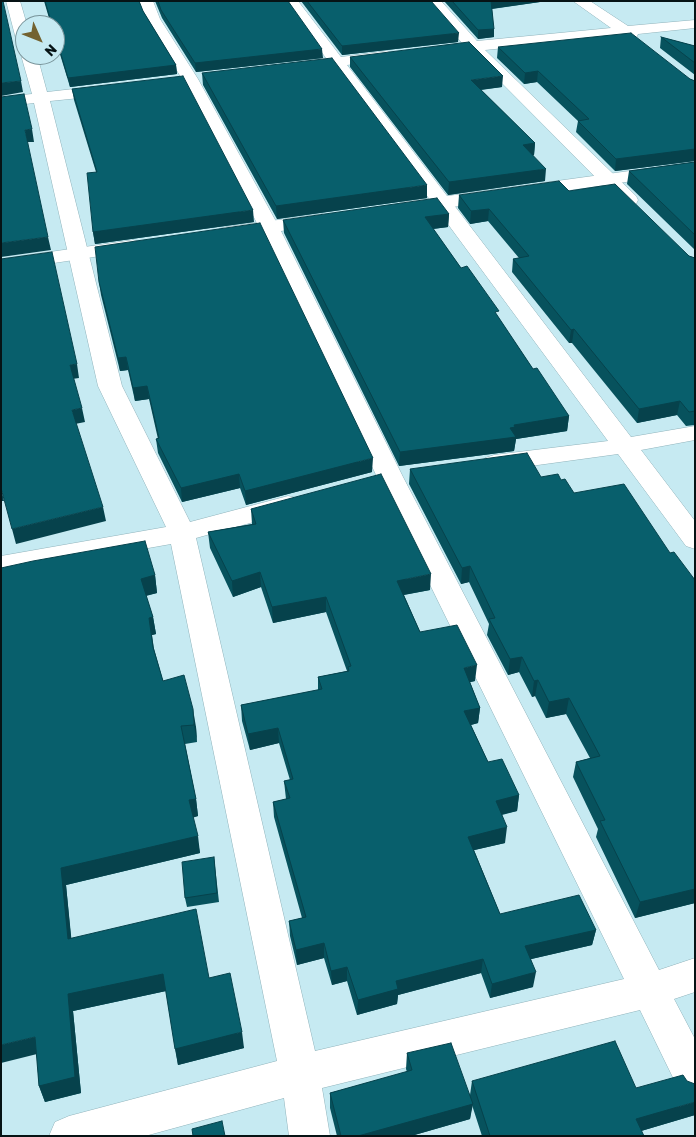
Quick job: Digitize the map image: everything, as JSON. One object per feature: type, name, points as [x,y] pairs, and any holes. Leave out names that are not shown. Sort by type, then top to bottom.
[{"type":"street","points":[[13,1],[17,15]]},
{"type":"street","points":[[146,1],[154,20],[190,79],[269,227],[391,478],[695,1080]]},
{"type":"street","points":[[291,1],[695,540]]},
{"type":"street","points":[[434,1],[473,46],[642,212]]},
{"type":"street","points":[[580,1],[642,44]]},
{"type":"street","points":[[424,52],[695,24]]},
{"type":"street","points":[[278,69],[405,54]]},
{"type":"street","points":[[31,65],[41,98],[110,386],[182,533],[300,1074],[310,1136]]},
{"type":"street","points":[[1,102],[125,88]]},
{"type":"street","points":[[383,211],[695,167]]},
{"type":"street","points":[[212,235],[336,218]]},
{"type":"street","points":[[1,265],[154,243]]},
{"type":"street","points":[[469,466],[625,446],[695,433]]},
{"type":"street","points":[[1,565],[182,533],[315,497]]},
{"type":"street","points":[[69,1136],[300,1074],[650,990],[695,975]]},
{"type":"building","points":[[1,1],[3,1],[15,54],[15,65],[17,65],[21,81],[1,83]]},
{"type":"building","points":[[45,1],[139,1],[143,11],[176,65],[68,78],[64,65],[65,15],[49,15]]},
{"type":"building","points":[[158,1],[288,1],[322,49],[195,63],[161,10]]},
{"type":"building","points":[[307,1],[431,1],[459,33],[342,46]]},
{"type":"building","points":[[452,1],[491,1],[494,29],[478,30]]},
{"type":"building","points":[[631,33],[695,81],[695,149],[616,159],[578,121],[589,119],[538,71],[525,73],[498,47]]},
{"type":"building","points":[[661,37],[695,46],[695,63]]},
{"type":"building","points":[[469,42],[503,76],[471,80],[535,143],[523,145],[546,169],[449,182],[350,57]]},
{"type":"building","points":[[332,58],[427,185],[276,206],[202,73]]},
{"type":"building","points":[[183,76],[253,210],[93,232],[87,173],[97,172],[72,89]]},
{"type":"building","points":[[24,94],[32,129],[25,130],[48,237],[1,243],[1,97]]},
{"type":"building","points":[[695,162],[695,235],[629,171]]},
{"type":"building","points":[[559,181],[569,191],[615,184],[689,256],[695,258],[695,411],[689,412],[680,401],[639,409],[574,329],[571,330],[513,259],[529,256],[489,209],[471,211],[459,195]]},
{"type":"building","points":[[437,198],[449,214],[425,217],[461,268],[467,266],[499,311],[495,312],[533,369],[537,368],[569,416],[514,425],[515,427],[510,428],[516,437],[400,452],[283,220]]},
{"type":"building","points":[[260,223],[373,458],[245,491],[239,474],[181,488],[156,439],[159,438],[147,386],[133,388],[126,357],[118,358],[99,282],[95,247]]},
{"type":"building","points":[[52,252],[77,364],[70,365],[82,408],[72,410],[103,507],[12,529],[1,488],[1,259]]},
{"type":"building","points":[[527,453],[541,477],[558,474],[561,480],[565,479],[574,493],[624,484],[670,553],[674,552],[695,580],[695,889],[640,902],[600,821],[605,820],[576,762],[600,756],[569,698],[549,702],[538,680],[534,681],[522,657],[510,659],[489,619],[495,618],[470,566],[462,568],[410,469]]},
{"type":"building","points":[[381,474],[431,574],[397,581],[420,632],[457,625],[477,665],[464,668],[480,708],[464,711],[488,762],[502,759],[519,795],[496,801],[507,827],[468,837],[500,914],[579,895],[596,930],[525,946],[536,972],[492,984],[483,959],[396,981],[398,989],[358,1000],[347,967],[331,971],[324,943],[296,950],[289,921],[306,917],[273,802],[290,798],[284,781],[293,779],[278,728],[248,734],[241,705],[322,689],[318,677],[349,671],[348,667],[351,666],[326,597],[272,607],[260,572],[232,581],[208,532],[256,524],[251,509]]},
{"type":"building","points":[[145,541],[155,575],[141,579],[153,617],[149,618],[153,647],[163,681],[184,675],[193,709],[194,725],[181,726],[196,799],[189,800],[198,836],[61,868],[68,939],[196,909],[209,978],[230,973],[242,1032],[175,1049],[163,974],[68,994],[75,1077],[39,1086],[35,1037],[1,1045],[1,568]]},
{"type":"building","points":[[214,857],[217,893],[185,898],[182,862]]},
{"type":"building","points":[[615,1041],[636,1088],[683,1075],[687,1081],[695,1084],[695,1102],[636,1119],[644,1136],[490,1136],[472,1081]]},
{"type":"building","points":[[451,1043],[473,1104],[358,1136],[341,1136],[330,1093],[412,1070],[407,1053]]},
{"type":"building","points":[[222,1121],[225,1136],[193,1136],[192,1129]]}]
